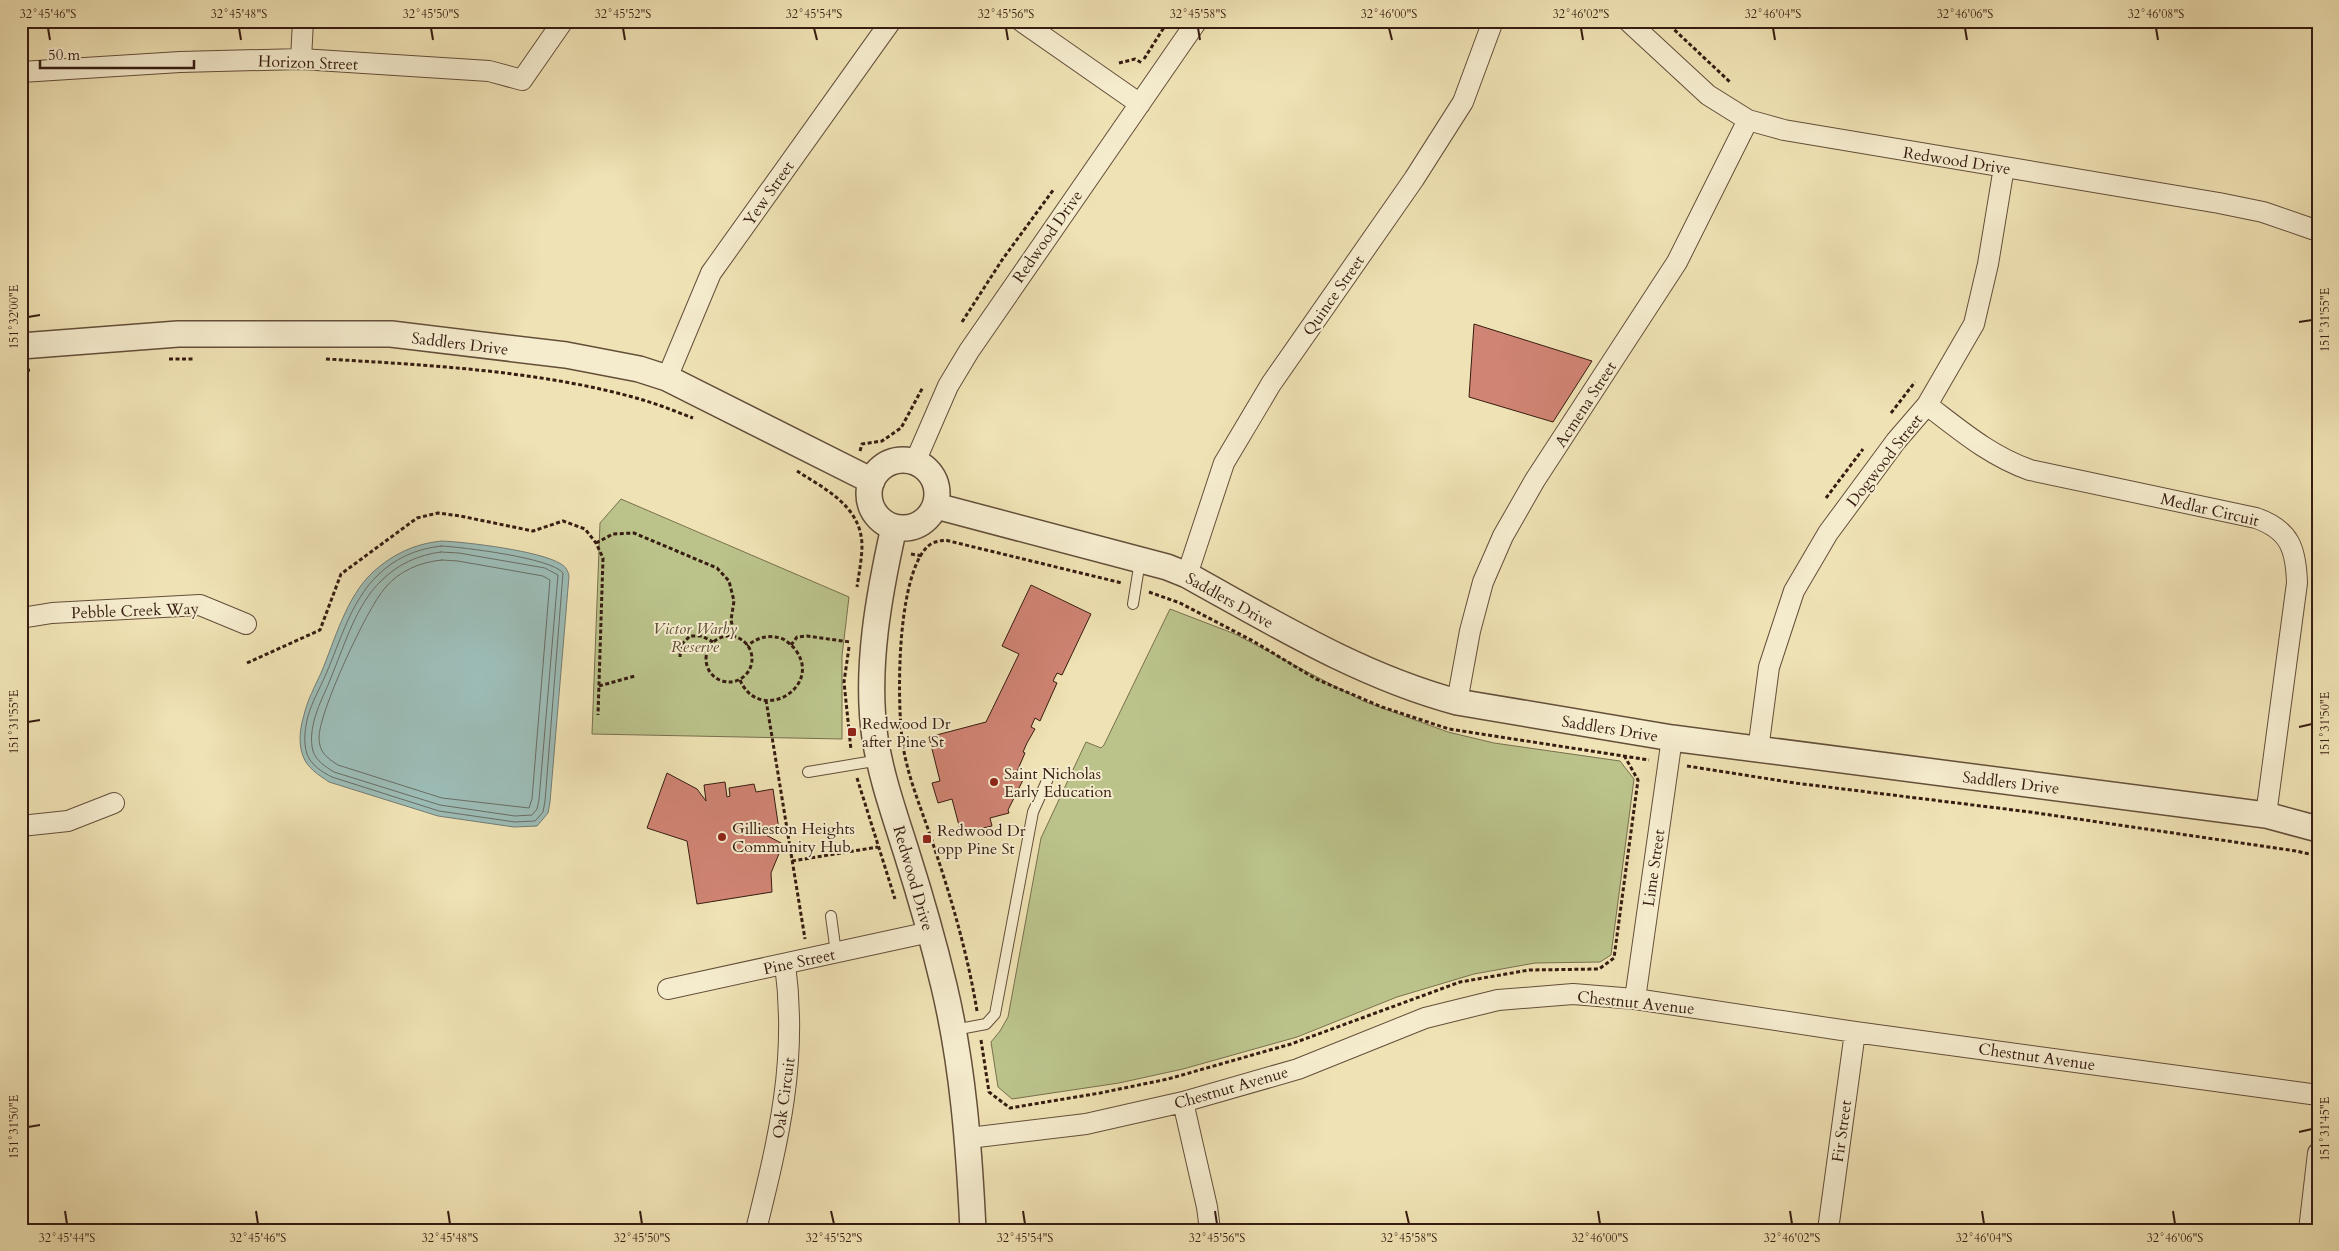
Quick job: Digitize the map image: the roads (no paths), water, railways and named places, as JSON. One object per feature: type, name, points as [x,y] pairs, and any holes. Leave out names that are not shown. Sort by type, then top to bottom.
[{"type":"street","points":[[301,59],[303,21]]},
{"type":"street","name":"Horizon Street","points":[[21,72],[180,62],[301,59],[489,71],[522,80],[562,21]]},
{"type":"street","name":"Yew Street","points":[[667,378],[711,273],[891,21]]},
{"type":"street","points":[[1020,21],[1140,104]]},
{"type":"street","name":"Redwood Drive","points":[[915,462],[937,410],[969,351],[1198,21]]},
{"type":"street","name":"Quince Street","points":[[1187,575],[1224,463],[1271,384],[1414,179],[1463,102],[1493,21]]},
{"type":"street","name":"Redwood Drive","points":[[1628,21],[1708,94],[1748,120],[1784,130],[2246,208],[2318,231]]},
{"type":"street","name":"Acmena Street","points":[[1457,702],[1470,631],[1483,582],[1503,536],[1535,480],[1677,262],[1748,120]]},
{"type":"street","name":"Dogwood Street","points":[[1758,750],[1769,667],[1794,591],[1828,533],[1896,441],[1927,405],[1974,324],[1988,264],[2004,168]]},
{"type":"street","name":"Saddlers Drive","points":[[21,346],[178,334],[391,334],[566,355],[638,369],[667,378],[872,482]]},
{"type":"street","name":"Medlar Circuit","points":[[1927,405],[1990,452],[2012,464],[2030,470],[2256,518],[2280,530],[2294,553],[2298,583],[2266,815]]},
{"type":"street","points":[[906,460],[915,462],[923,466],[934,480],[937,488],[936,506],[926,520],[919,525],[903,529],[894,527],[880,519],[871,506],[870,489],[872,482],[876,474],[889,463],[906,460]]},
{"type":"street","name":"Saddlers Drive","points":[[936,506],[1140,560],[1187,575],[1326,652],[1426,694],[1457,702],[1672,738],[2266,815],[2318,829]]},
{"type":"street","name":"Redwood Drive","points":[[894,527],[876,628],[872,682],[875,736],[884,779],[930,932],[952,1030],[969,1138],[973,1230]]},
{"type":"street","name":"Pebble Creek Way","points":[[21,618],[52,613],[200,605],[246,624]]},
{"type":"street","name":"Lime Street","points":[[1635,999],[1672,738]]},
{"type":"street","points":[[21,826],[68,821],[114,803]]},
{"type":"street","name":"Pine Street","points":[[668,989],[930,932]]},
{"type":"street","name":"Oak Circuit","points":[[756,1230],[777,1148],[789,1068],[790,1007],[785,964]]},
{"type":"street","name":"Chestnut Avenue","points":[[969,1138],[1086,1124],[1183,1102],[1298,1069],[1425,1018],[1498,1000],[1573,994],[1635,999],[1856,1032],[2318,1095]]},
{"type":"street","name":"Fir Street","points":[[1828,1230],[1856,1032]]},
{"type":"street","points":[[1183,1102],[1207,1207],[1210,1230]]},
{"type":"street","points":[[2309,1230],[2318,1153]]},
{"type":"lane","points":[[1133,604],[1140,560]]},
{"type":"lane","points":[[808,772],[880,760]]},
{"type":"lane","points":[[952,1030],[989,1022],[994,1014],[1033,812],[1050,774]]},
{"type":"lane","points":[[831,916],[836,953]]},
{"type":"water","points":[[441,541],[521,551],[551,559],[561,564],[568,572],[550,802],[548,813],[537,826],[514,827],[438,816],[329,782],[310,768],[303,756],[300,736],[305,710],[348,606],[355,594],[373,572],[396,555],[413,547]]},
{"type":"place","name":"Redwood Dr after Pine St","points":[[852,732]]},
{"type":"place","name":"Saint Nicholas Early Education","points":[[994,782]]},
{"type":"place","name":"Gillieston Heights Community Hub","points":[[722,837]]},
{"type":"place","name":"Redwood Dr opp Pine St","points":[[927,839]]},
{"type":"park label","name":"Victor Warby Reserve","points":[[695,637]]}]
